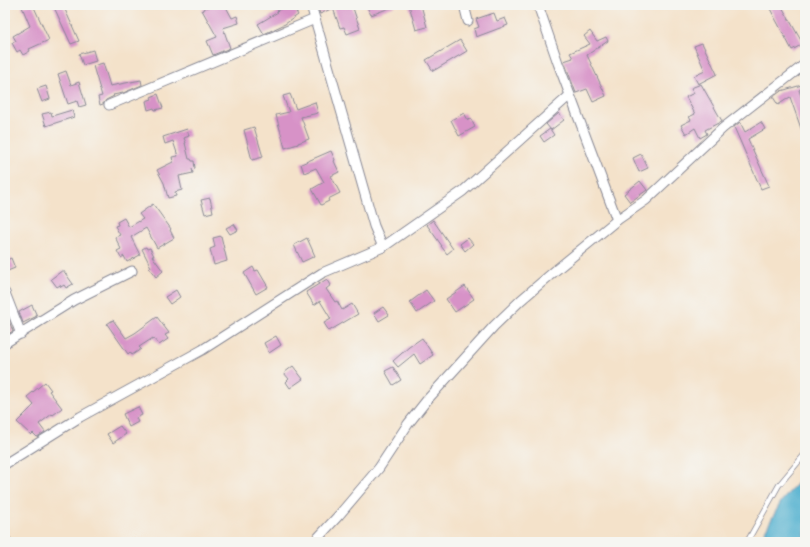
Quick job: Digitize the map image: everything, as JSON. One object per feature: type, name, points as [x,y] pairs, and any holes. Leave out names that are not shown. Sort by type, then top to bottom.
[{"type":"street","points":[[311,5],[374,226],[383,247]]},
{"type":"street","points":[[464,5],[468,21]]},
{"type":"street","points":[[540,6],[570,95],[617,220]]},
{"type":"street","points":[[109,105],[315,19]]},
{"type":"street","points":[[314,542],[379,468],[408,424],[427,400],[494,326],[556,270],[617,220],[646,200],[723,128],[805,64]]},
{"type":"street","points":[[5,464],[80,417],[202,350],[322,273],[383,247],[463,191],[570,95]]},
{"type":"street","points":[[5,343],[74,300],[132,271]]},
{"type":"street","points":[[5,293],[21,334]]},
{"type":"lane","points":[[747,542],[779,485],[805,454]]},
{"type":"water","points":[[805,473],[805,542],[759,542],[781,502]]},
{"type":"building","points":[[33,5],[49,40],[29,49],[30,51],[23,55],[20,50],[17,52],[12,43],[16,41],[13,36],[30,26],[22,7]]},
{"type":"building","points":[[53,5],[63,5],[79,41],[71,44]]},
{"type":"building","points":[[211,5],[225,5],[232,18],[237,16],[239,23],[223,28],[230,48],[213,55],[207,41],[217,37],[202,10]]},
{"type":"building","points":[[287,5],[292,5],[298,15],[285,24],[264,34],[258,24]]},
{"type":"building","points":[[317,5],[352,5],[360,29],[347,34],[344,27],[340,28],[333,8],[320,14]]},
{"type":"building","points":[[366,5],[395,5],[395,6],[371,15]]},
{"type":"building","points":[[409,5],[421,5],[427,27],[416,30]]},
{"type":"building","points":[[768,5],[781,5],[803,44],[792,50]]},
{"type":"building","points":[[494,13],[497,21],[505,18],[508,25],[476,37],[474,29],[479,27],[476,19]]},
{"type":"building","points":[[590,31],[597,41],[606,37],[608,41],[587,55],[606,96],[593,102],[587,89],[576,93],[564,61],[573,58],[570,53],[590,44],[584,36]]},
{"type":"building","points":[[460,40],[467,51],[433,71],[426,60]]},
{"type":"building","points":[[702,43],[717,74],[698,84],[694,76],[705,71],[694,46]]},
{"type":"building","points":[[93,50],[96,61],[83,65],[79,54]]},
{"type":"building","points":[[103,63],[110,86],[141,80],[142,85],[123,93],[113,95],[114,96],[100,105],[98,97],[102,96],[93,66]]},
{"type":"building","points":[[66,71],[71,85],[79,82],[86,105],[79,107],[77,101],[68,104],[58,74]]},
{"type":"building","points":[[701,84],[722,121],[705,130],[707,134],[700,138],[695,128],[686,134],[681,125],[691,120],[689,117],[695,114],[686,97],[694,93],[691,88]]},
{"type":"building","points":[[805,84],[805,87],[799,90],[802,99],[805,98],[804,137],[790,97],[778,105],[773,97],[781,91]]},
{"type":"building","points":[[46,86],[50,99],[42,102],[37,89]]},
{"type":"building","points":[[158,94],[163,108],[148,110],[146,101],[152,99],[151,97]]},
{"type":"building","points":[[290,94],[296,109],[315,102],[318,113],[301,117],[309,139],[285,148],[276,115],[289,112],[283,96]]},
{"type":"building","points":[[72,110],[74,117],[46,126],[42,114],[51,112],[52,116]]},
{"type":"building","points":[[464,113],[468,120],[471,119],[475,127],[459,136],[451,120]]},
{"type":"building","points":[[559,113],[564,120],[551,130],[546,124]]},
{"type":"building","points":[[740,122],[745,132],[761,122],[765,129],[748,139],[769,186],[761,189],[734,127]]},
{"type":"building","points":[[254,127],[263,157],[252,160],[244,130]]},
{"type":"building","points":[[187,129],[189,136],[184,138],[185,143],[189,159],[194,161],[195,168],[192,169],[193,173],[179,176],[182,190],[175,192],[176,196],[168,198],[164,183],[157,170],[173,162],[172,157],[178,156],[173,141],[165,144],[163,137]]},
{"type":"building","points":[[550,129],[554,135],[544,142],[540,136]]},
{"type":"building","points":[[331,151],[339,172],[331,176],[340,193],[328,199],[329,201],[321,205],[312,189],[324,182],[316,168],[304,173],[301,164]]},
{"type":"building","points":[[641,154],[648,168],[639,172],[633,158]]},
{"type":"building","points":[[640,181],[647,190],[630,202],[624,194]]},
{"type":"building","points":[[210,198],[213,212],[205,214],[201,200]]},
{"type":"building","points":[[153,204],[171,229],[170,230],[174,238],[157,248],[146,228],[131,237],[140,255],[127,262],[124,256],[121,258],[117,251],[121,249],[115,237],[120,235],[115,226],[118,225],[117,222],[124,218],[129,227],[143,219],[139,214]]},
{"type":"building","points":[[433,220],[453,249],[447,254],[427,225]]},
{"type":"building","points":[[234,224],[238,230],[230,234],[226,228]]},
{"type":"building","points":[[221,236],[227,261],[214,265],[210,249],[215,247],[213,238]]},
{"type":"building","points":[[307,238],[315,256],[302,262],[294,245]]},
{"type":"building","points":[[468,238],[473,244],[465,251],[460,244]]},
{"type":"building","points":[[146,247],[147,249],[150,248],[154,256],[152,256],[163,271],[156,277],[149,268],[151,267],[142,249]]},
{"type":"building","points":[[11,258],[15,268],[5,272],[5,261]]},
{"type":"building","points":[[253,267],[255,271],[258,270],[268,287],[256,294],[244,273]]},
{"type":"building","points":[[63,270],[73,284],[66,288],[64,285],[57,287],[51,279]]},
{"type":"building","points":[[327,279],[331,285],[326,289],[335,302],[337,301],[342,310],[352,304],[358,314],[329,331],[324,323],[331,319],[320,301],[314,305],[306,292]]},
{"type":"building","points":[[465,286],[474,299],[455,312],[446,299]]},
{"type":"building","points":[[176,290],[180,297],[170,304],[165,297]]},
{"type":"building","points":[[426,290],[434,301],[417,313],[410,302]]},
{"type":"building","points":[[32,305],[37,316],[23,323],[19,312]]},
{"type":"building","points":[[383,307],[389,315],[379,321],[374,313]]},
{"type":"building","points":[[5,311],[13,331],[5,336]]},
{"type":"building","points":[[157,317],[169,333],[165,335],[168,339],[159,345],[153,338],[139,347],[141,349],[132,355],[130,352],[128,354],[107,324],[113,320],[126,338]]},
{"type":"building","points":[[276,336],[281,345],[269,353],[264,343]]},
{"type":"building","points":[[422,338],[433,355],[420,364],[414,354],[398,367],[393,361]]},
{"type":"building","points":[[293,366],[303,379],[290,388],[286,382],[289,379],[284,373]]},
{"type":"building","points":[[393,367],[401,380],[393,385],[385,371]]},
{"type":"building","points":[[45,382],[51,390],[49,391],[62,408],[39,424],[45,432],[37,437],[33,433],[31,435],[17,422],[34,405],[27,397]]},
{"type":"building","points":[[138,407],[142,415],[136,418],[138,422],[129,427],[123,414]]},
{"type":"building","points":[[120,426],[126,434],[113,443],[107,434]]}]
